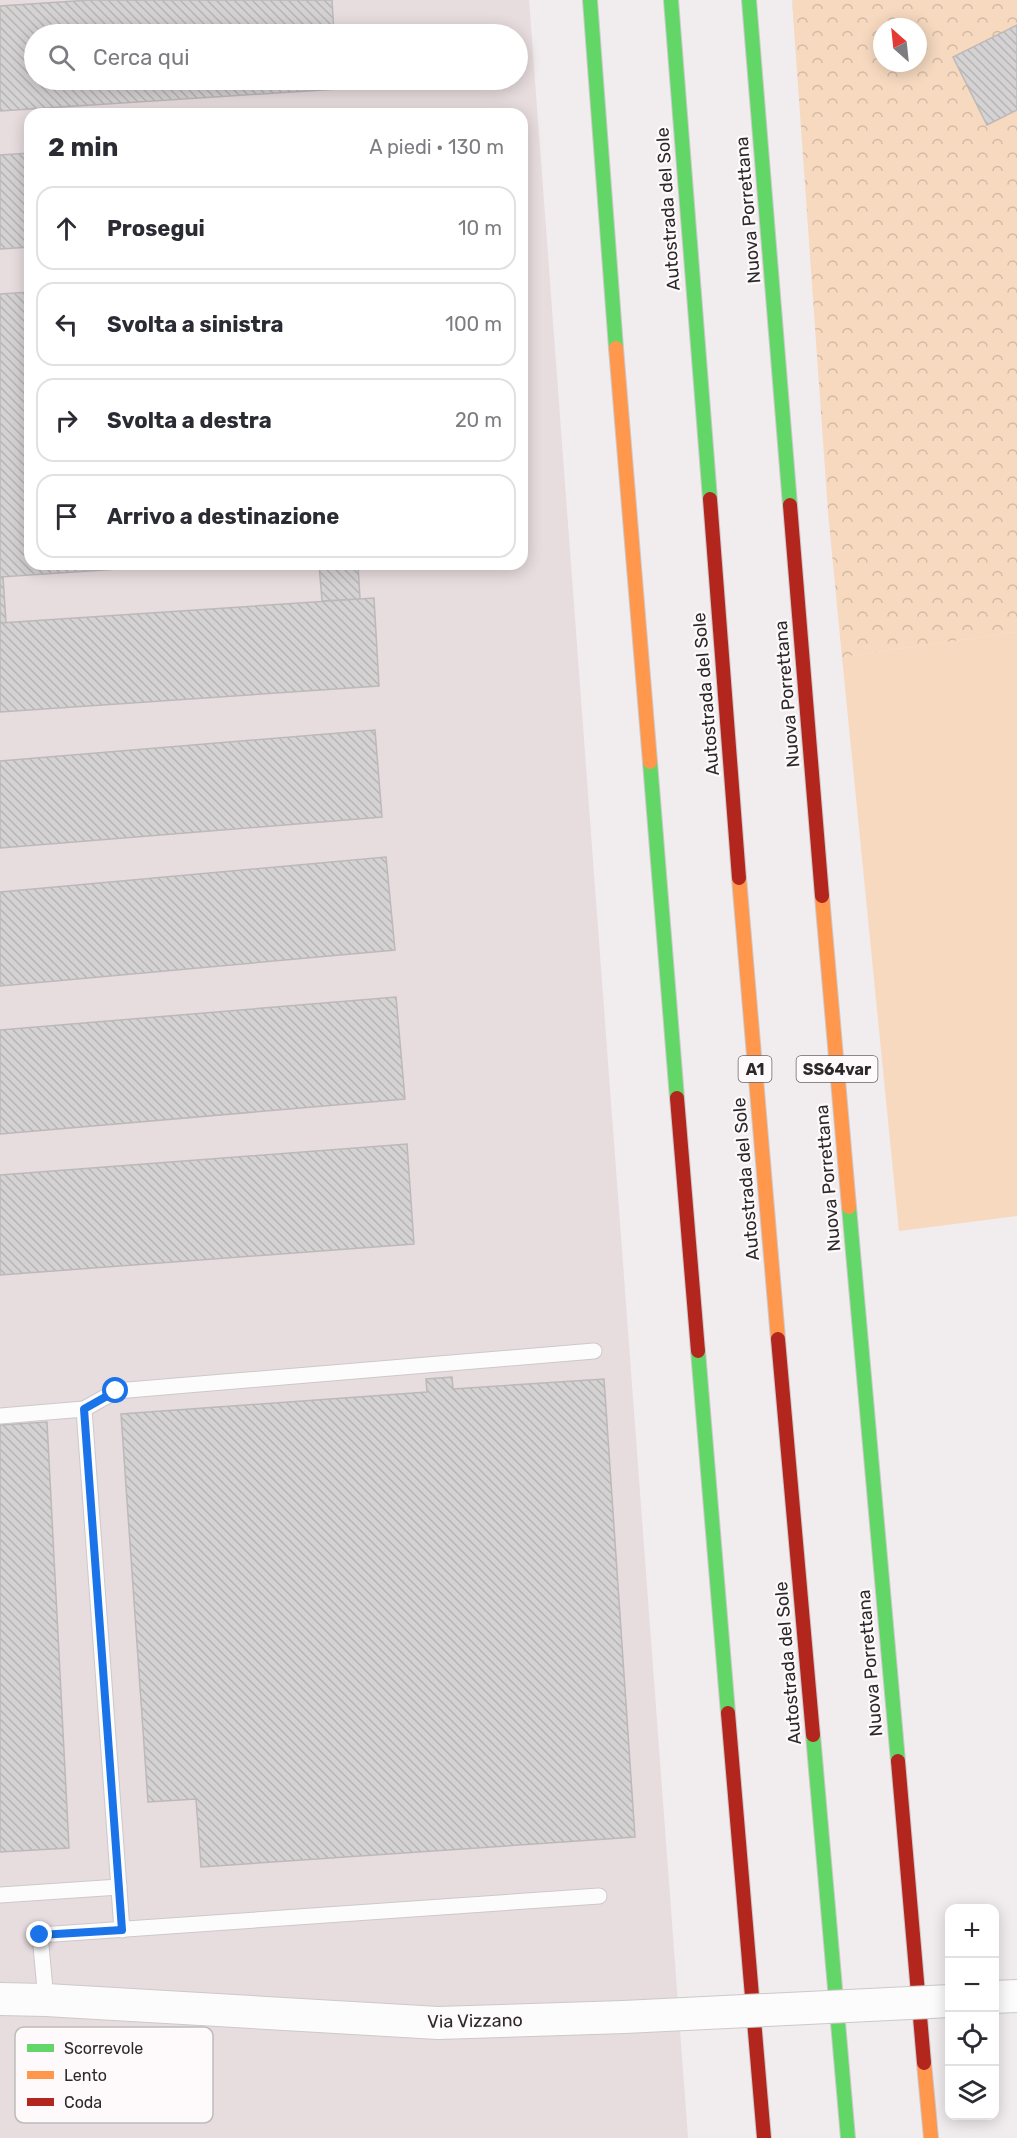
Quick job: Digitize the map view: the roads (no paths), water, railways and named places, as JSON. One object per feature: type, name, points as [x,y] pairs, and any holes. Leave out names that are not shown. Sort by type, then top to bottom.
[{"type":"highway","points":[[590,0],[604,211],[764,2138]]},
{"type":"highway","name":"Autostrada del Sole","points":[[671,0],[746,965],[848,2138]]},
{"type":"highway","name":"Nuova Porrettana","points":[[749,0],[814,806],[931,2138]]},
{"type":"street","points":[[999,1998],[1017,1996]]},
{"type":"street","name":"Via Vizzano","points":[[0,1999],[438,2023],[624,2018],[945,2001]]},
{"type":"lane","points":[[0,1416],[84,1409],[116,1391],[594,1351]]},
{"type":"lane","points":[[84,1409],[122,1930]]},
{"type":"lane","points":[[0,1895],[119,1887]]},
{"type":"lane","points":[[46,2000],[40,1935],[599,1896]]}]
